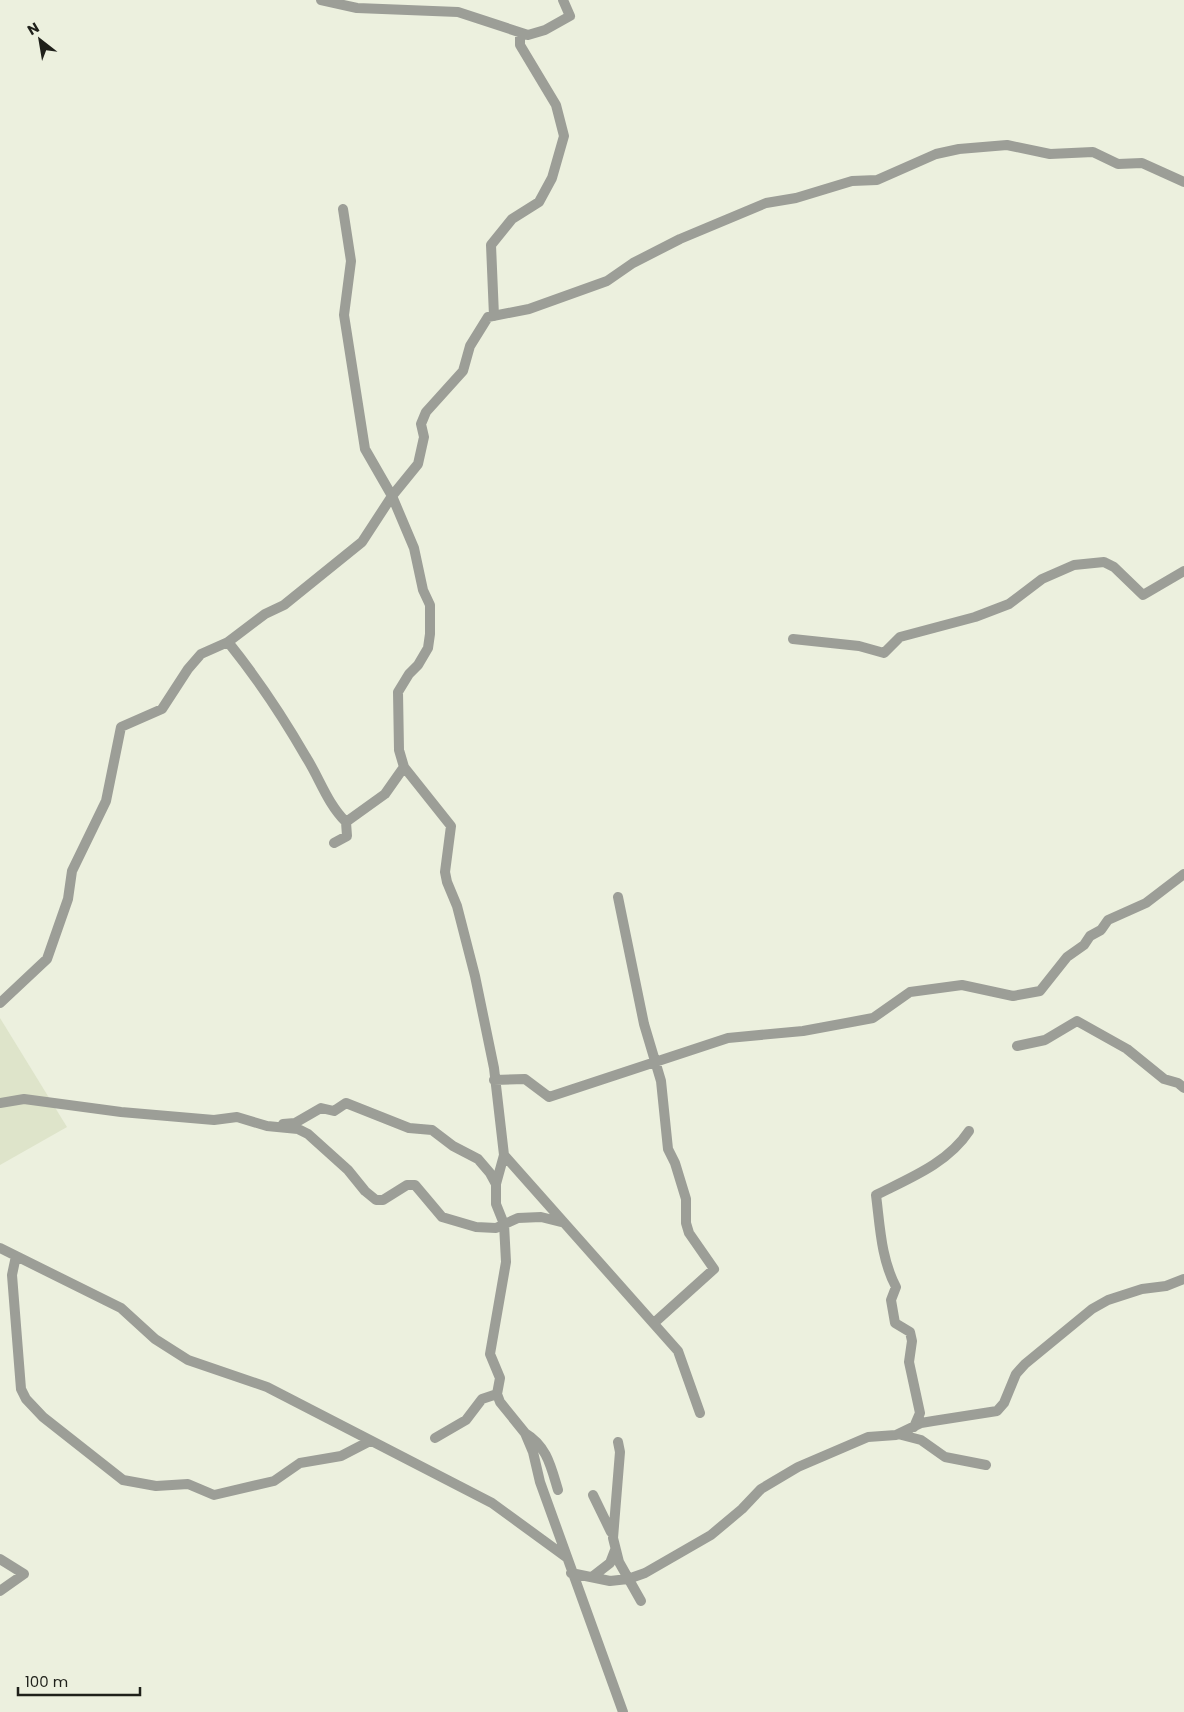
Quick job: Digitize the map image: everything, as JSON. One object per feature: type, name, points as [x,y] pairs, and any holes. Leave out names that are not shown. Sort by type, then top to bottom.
[{"type":"street","points":[[321,0],[357,8],[458,12],[528,35],[545,30],[570,16],[563,0]]},
{"type":"street","points":[[494,316],[491,245],[512,219],[539,202],[552,178],[564,136],[556,105],[520,45],[520,33]]},
{"type":"street","points":[[0,1003],[47,959],[68,899],[72,871],[106,801],[121,727],[162,709],[188,668],[201,654],[228,642],[264,614],[284,605],[362,542],[392,496],[418,464],[424,437],[421,424],[426,412],[463,371],[470,346],[478,330],[488,317],[529,310],[607,281],[633,264],[680,239],[766,203],[796,198],[852,181],[877,180],[936,154],[959,149],[1007,145],[1050,154],[1093,152],[1118,164],[1142,163],[1184,182]]},
{"type":"street","points":[[343,208],[351,261],[344,315],[365,449],[392,496],[414,548],[423,590],[430,605],[428,648],[398,692],[399,750],[404,767],[451,826],[445,872],[457,906],[475,976],[494,1068],[504,1156],[496,1184],[496,1204],[504,1224],[506,1262],[490,1354],[500,1378],[497,1394],[500,1402],[525,1433],[533,1452],[540,1482],[571,1573],[623,1712]]},
{"type":"street","points":[[793,639],[859,646],[884,653],[900,637],[975,617],[1009,604],[1042,580],[1074,566],[1104,562],[1114,567],[1144,595],[1184,571]]},
{"type":"street","points":[[228,642],[286,723],[312,766],[334,810],[346,822],[347,836],[334,843]]},
{"type":"street","points":[[346,822],[385,794],[404,767]]},
{"type":"street","points":[[494,1080],[525,1079],[549,1097],[657,1063],[728,1038],[803,1031],[873,1018],[910,992],[962,984],[1013,996],[1040,991],[1067,957],[1084,946],[1090,936],[1101,930],[1108,920],[1146,904],[1184,874]]},
{"type":"street","points":[[618,897],[644,1024],[657,1063],[668,1149],[686,1199],[686,1223],[689,1233],[714,1269],[654,1323]]},
{"type":"street","points":[[1017,1046],[1045,1040],[1077,1021],[1127,1049],[1164,1079],[1178,1083],[1184,1088]]},
{"type":"street","points":[[0,1103],[24,1099],[149,1115],[214,1120],[237,1117],[268,1126],[298,1129],[308,1134],[348,1170],[365,1191],[376,1200],[383,1200],[407,1186],[415,1184],[442,1217],[476,1227],[496,1228],[518,1218],[541,1217],[561,1222]]},
{"type":"street","points":[[268,1126],[295,1123],[321,1108],[334,1111],[346,1103],[410,1128],[432,1130],[453,1146],[478,1159],[490,1173],[496,1184]]},
{"type":"street","points":[[914,1427],[920,1413],[909,1362],[912,1341],[910,1332],[894,1323],[891,1300],[896,1287],[884,1256],[876,1195],[912,1178],[950,1155],[969,1131]]},
{"type":"street","points":[[504,1156],[678,1351],[700,1413]]},
{"type":"street","points":[[0,1248],[121,1308],[155,1339],[188,1360],[267,1387],[492,1503],[566,1557]]},
{"type":"street","points":[[16,1256],[12,1275],[21,1389],[26,1399],[43,1417],[123,1480],[156,1486],[188,1484],[214,1495],[274,1481],[300,1463],[341,1456],[370,1441]]},
{"type":"street","points":[[571,1573],[610,1581],[628,1579],[645,1573],[711,1536],[742,1510],[761,1488],[775,1479],[852,1443],[868,1438],[898,1434],[933,1421],[997,1411],[1004,1403],[1013,1378],[1025,1364],[1092,1309],[1125,1294],[1166,1286],[1184,1279]]},
{"type":"street","points":[[435,1438],[466,1420],[482,1399],[497,1394]]},
{"type":"street","points":[[525,1433],[536,1439],[546,1453],[558,1490]]},
{"type":"street","points":[[898,1434],[921,1440],[945,1457],[986,1465]]},
{"type":"street","points":[[613,1538],[620,1452],[618,1442]]},
{"type":"street","points":[[593,1494],[609,1524],[615,1550],[628,1579],[641,1601]]},
{"type":"street","points":[[592,1577],[610,1562],[615,1550]]},
{"type":"street","points":[[0,1559],[24,1574],[0,1591]]},
{"type":"shaded area","points":[[0,1018],[67,1127],[0,1165]]}]
